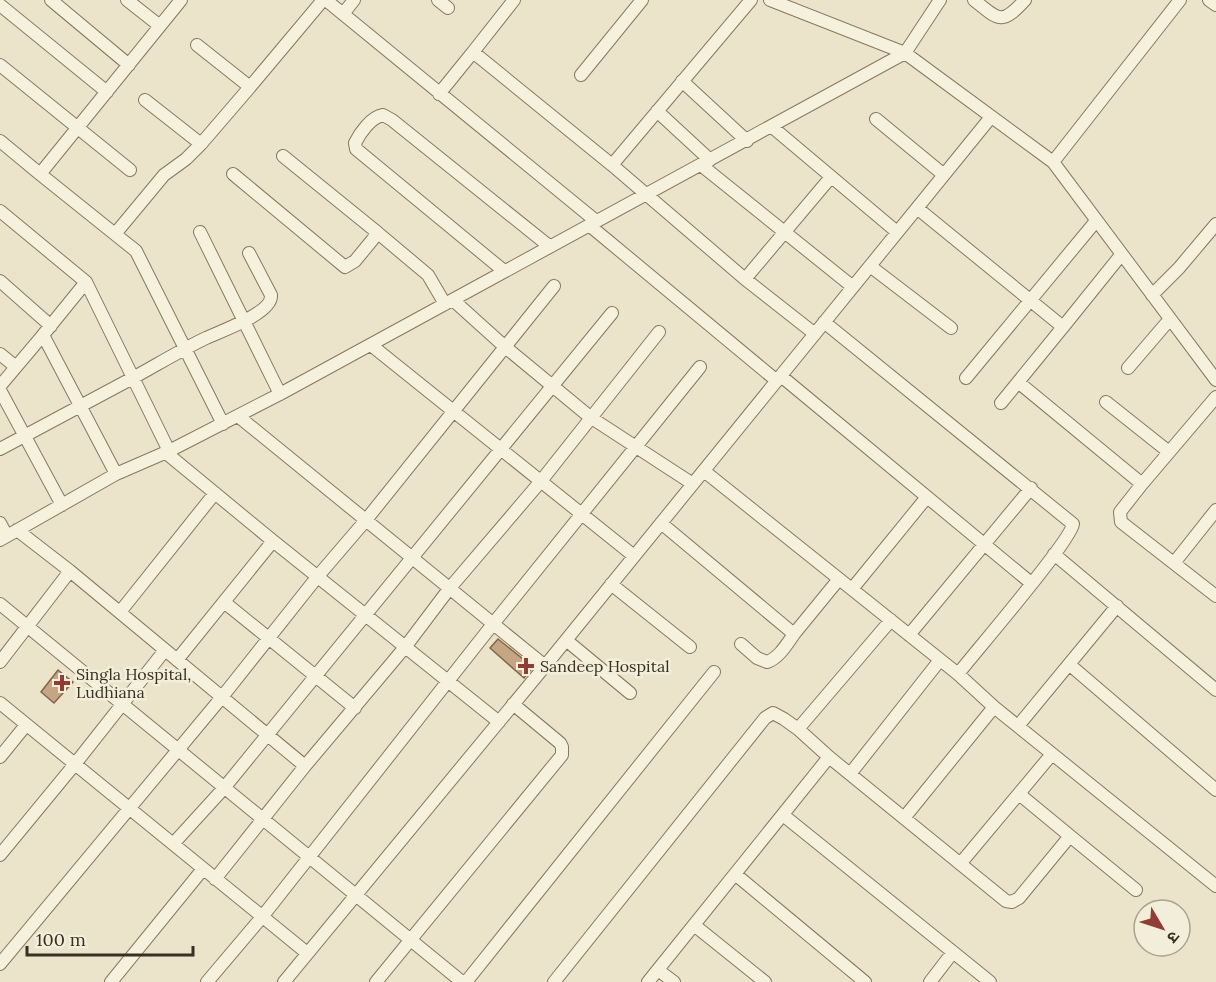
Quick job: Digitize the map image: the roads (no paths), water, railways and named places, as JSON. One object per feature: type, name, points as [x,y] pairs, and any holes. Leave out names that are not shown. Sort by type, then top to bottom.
[{"type":"street","points":[[51,0],[129,65]]},
{"type":"street","points":[[127,0],[160,26]]},
{"type":"street","points":[[40,174],[181,0]]},
{"type":"street","points":[[115,234],[164,175],[186,159],[201,144],[324,0],[440,94],[779,378],[1031,583]]},
{"type":"street","points":[[343,14],[354,0]]},
{"type":"street","points":[[440,94],[514,0]]},
{"type":"street","points":[[581,75],[642,0]]},
{"type":"street","points":[[612,165],[751,0]]},
{"type":"street","points":[[770,0],[904,53],[1053,162],[1216,380]]},
{"type":"street","points":[[8,535],[116,474],[223,424],[280,394],[549,246],[844,88],[904,53],[940,0]]},
{"type":"street","points":[[974,0],[1000,18],[1010,16],[1025,0]]},
{"type":"street","points":[[1053,162],[1180,0]]},
{"type":"street","points":[[1209,0],[1216,5]]},
{"type":"street","points":[[0,5],[107,92]]},
{"type":"street","points":[[197,45],[250,87]]},
{"type":"street","points":[[473,52],[612,165],[745,279],[815,334]]},
{"type":"street","points":[[0,65],[130,170]]},
{"type":"street","points":[[682,81],[747,141]]},
{"type":"street","points":[[145,100],[201,144]]},
{"type":"street","points":[[657,111],[706,163],[784,233],[853,287]]},
{"type":"street","points":[[504,271],[357,149],[355,143],[357,138],[373,119],[382,115],[392,120],[549,246]]},
{"type":"street","points":[[284,982],[545,666],[991,117]]},
{"type":"street","points":[[876,119],[944,175]]},
{"type":"street","points":[[771,126],[897,232]]},
{"type":"street","points":[[0,141],[136,251],[223,424]]},
{"type":"street","points":[[283,156],[428,275],[449,302],[590,417],[693,484]]},
{"type":"street","points":[[233,174],[345,267],[355,261],[378,233]]},
{"type":"street","points":[[745,279],[831,177]]},
{"type":"street","points":[[917,208],[1064,327]]},
{"type":"street","points":[[0,211],[86,282],[167,451],[273,542],[499,722]]},
{"type":"street","points":[[966,378],[1096,221]]},
{"type":"street","points":[[1152,296],[1216,224]]},
{"type":"street","points":[[200,232],[280,394]]},
{"type":"street","points":[[0,449],[132,379],[186,347],[243,321],[267,307],[271,299],[249,253]]},
{"type":"street","points":[[1000,403],[1121,255]]},
{"type":"street","points":[[870,266],[951,328]]},
{"type":"street","points":[[0,281],[47,330],[80,406],[116,474]]},
{"type":"street","points":[[62,505],[0,388],[86,282]]},
{"type":"street","points":[[0,964],[222,697],[554,286]]},
{"type":"street","points":[[172,844],[224,788],[268,735],[612,313]]},
{"type":"street","points":[[1128,368],[1170,319]]},
{"type":"street","points":[[824,322],[1073,524],[1054,554],[958,674]]},
{"type":"street","points":[[215,879],[262,818],[406,646],[449,589],[541,481],[659,332]]},
{"type":"street","points":[[371,345],[634,556]]},
{"type":"street","points":[[0,354],[16,367]]},
{"type":"street","points":[[207,982],[700,368]]},
{"type":"street","points":[[1018,382],[1142,484]]},
{"type":"street","points":[[1216,397],[1120,512],[1121,522],[1216,596]]},
{"type":"street","points":[[1106,402],[1168,452]]},
{"type":"street","points":[[238,416],[545,666]]},
{"type":"street","points":[[704,471],[958,674],[1052,754],[1216,886]]},
{"type":"street","points":[[909,635],[1031,488]]},
{"type":"street","points":[[120,612],[215,493]]},
{"type":"street","points":[[852,589],[927,497]]},
{"type":"street","points":[[1174,563],[1216,510]]},
{"type":"street","points":[[0,523],[8,535],[70,571],[305,766]]},
{"type":"street","points":[[661,524],[794,634]]},
{"type":"street","points":[[177,660],[273,542]]},
{"type":"street","points":[[1054,554],[1216,690]]},
{"type":"street","points":[[0,662],[70,571]]},
{"type":"street","points":[[741,644],[757,658],[767,662],[773,660],[839,579]]},
{"type":"street","points":[[612,584],[690,647]]},
{"type":"street","points":[[224,602],[355,708]]},
{"type":"street","points":[[0,604],[464,982],[714,672]]},
{"type":"street","points":[[1018,726],[1117,606]]},
{"type":"street","points":[[798,729],[891,620]]},
{"type":"street","points":[[566,640],[630,693]]},
{"type":"street","points":[[0,855],[165,650]]},
{"type":"street","points":[[850,774],[940,660]]},
{"type":"street","points":[[1070,665],[1216,790]]},
{"type":"street","points":[[0,703],[307,954]]},
{"type":"street","points":[[376,982],[562,755],[560,743],[513,704]]},
{"type":"street","points":[[904,818],[994,706]]},
{"type":"street","points":[[554,982],[765,718],[773,713],[798,729],[1003,900],[1012,902],[1023,894],[1070,836]]},
{"type":"street","points":[[0,757],[26,725]]},
{"type":"street","points":[[960,864],[1052,754]]},
{"type":"street","points":[[648,982],[829,757]]},
{"type":"street","points":[[1019,794],[1136,890]]},
{"type":"street","points":[[783,814],[990,982]]},
{"type":"street","points":[[111,982],[203,869]]},
{"type":"street","points":[[735,874],[865,982]]},
{"type":"street","points":[[694,925],[765,982]]},
{"type":"street","points":[[930,982],[953,952]]},
{"type":"street","points":[[658,970],[674,982]]},
{"type":"place","name":"Sandeep Hospital","points":[[526,666]]},
{"type":"place","name":"Singla Hospital, Ludhiana","points":[[62,683]]}]
